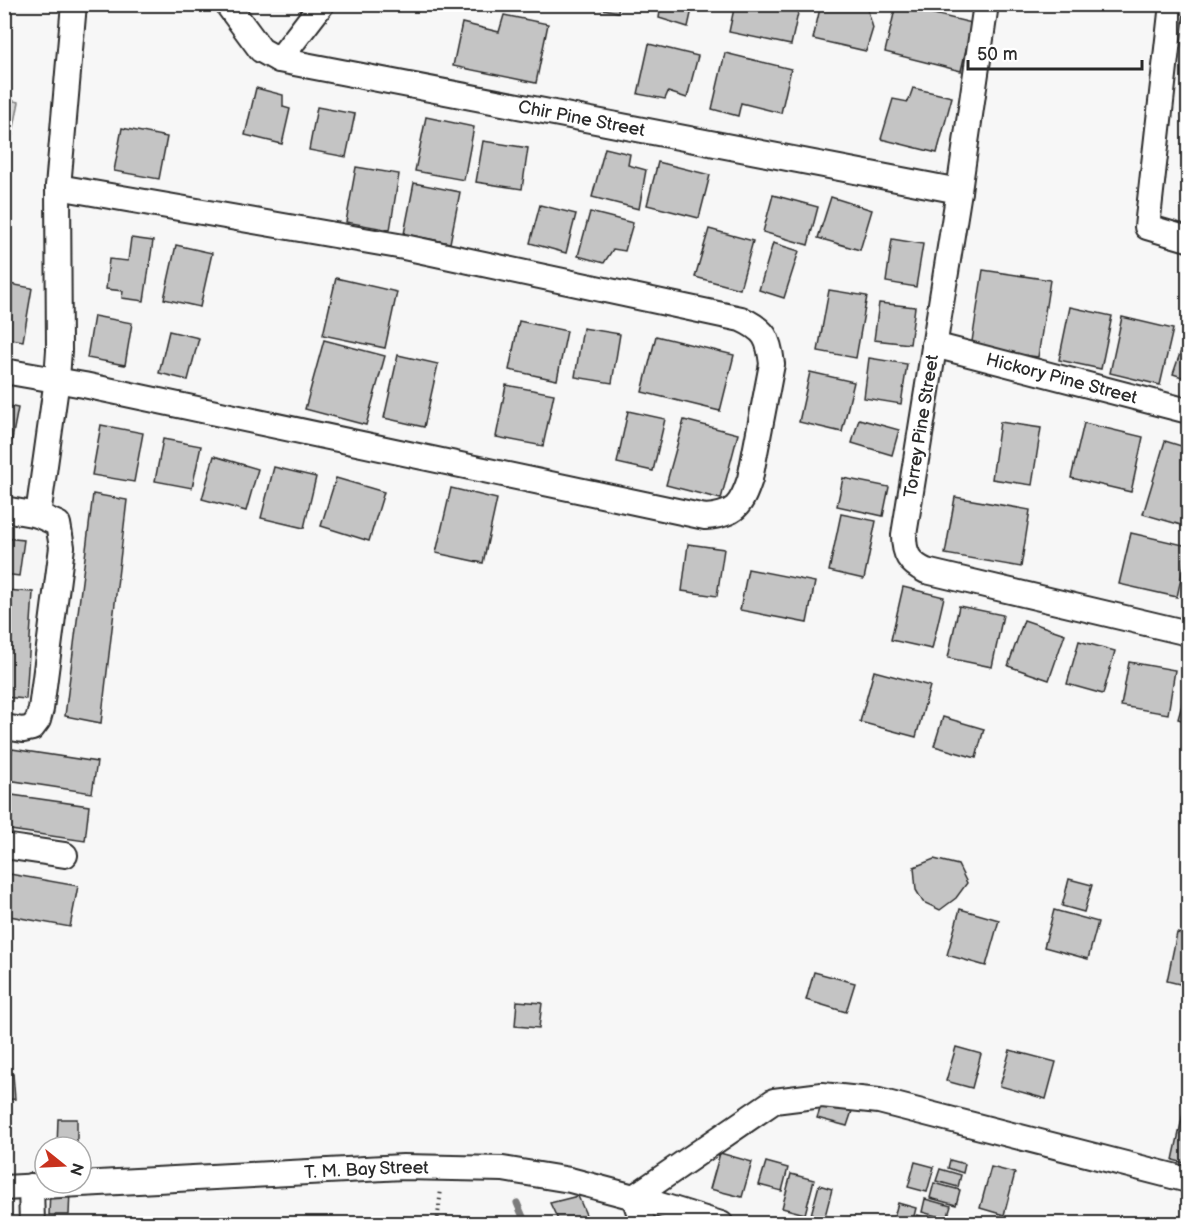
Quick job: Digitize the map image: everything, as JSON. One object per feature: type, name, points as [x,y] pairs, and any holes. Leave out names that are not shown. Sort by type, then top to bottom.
[{"type":"street","points":[[38,515],[57,380],[59,350],[58,187],[74,4]]},
{"type":"street","name":"Chir Pine Street","points":[[227,4],[261,50],[279,60],[959,191]]},
{"type":"street","points":[[279,60],[322,4]]},
{"type":"street","name":"Torrey Pine Street","points":[[986,4],[959,191],[904,535],[904,548],[908,559],[926,571],[1188,633]]},
{"type":"street","points":[[1172,4],[1147,227],[1188,239]]},
{"type":"street","points":[[4,370],[705,517],[723,516],[738,507],[750,479],[772,364],[770,346],[765,334],[756,326],[741,319],[404,247],[58,187]]},
{"type":"street","name":"Hickory Pine Street","points":[[934,345],[1188,411]]},
{"type":"street","points":[[4,509],[38,515],[58,524],[62,548],[38,720],[32,728],[23,730],[4,727]]},
{"type":"street","points":[[4,846],[65,855]]},
{"type":"street","points":[[643,1224],[634,1197],[774,1101],[822,1095],[879,1101],[1188,1180]]},
{"type":"street","name":"T. M. Bay Street","points":[[4,1188],[403,1167],[503,1169],[570,1180],[721,1224]]},
{"type":"street","points":[[31,1186],[32,1224]]},
{"type":"path","points":[[437,1224],[443,1168]]},
{"type":"shaded area","points":[[4,99],[19,102],[5,173],[4,173]]},
{"type":"building","points":[[577,4],[619,4],[618,12]]},
{"type":"building","points":[[661,4],[704,4],[703,9],[692,9],[688,27],[659,18]]},
{"type":"building","points":[[735,4],[800,4],[791,45],[729,32]]},
{"type":"building","points":[[821,4],[866,4],[873,28],[866,51],[813,39]]},
{"type":"building","points":[[896,5],[972,23],[961,71],[885,52]]},
{"type":"building","points":[[504,15],[548,24],[536,83],[453,66],[462,23],[499,32]]},
{"type":"building","points":[[649,44],[698,56],[687,98],[668,92],[665,99],[638,94]]},
{"type":"building","points":[[725,53],[791,69],[781,113],[741,103],[738,116],[712,109]]},
{"type":"building","points":[[256,88],[283,95],[283,107],[290,109],[282,144],[245,135]]},
{"type":"building","points":[[913,88],[952,97],[937,153],[881,139],[893,99],[908,102]]},
{"type":"building","points":[[317,107],[355,114],[346,157],[309,150]]},
{"type":"building","points":[[426,117],[474,127],[464,180],[415,171]]},
{"type":"building","points":[[122,128],[167,137],[159,179],[114,171]]},
{"type":"building","points":[[483,141],[528,148],[522,189],[476,182]]},
{"type":"building","points":[[605,148],[630,154],[628,165],[646,170],[639,209],[592,197]]},
{"type":"building","points":[[658,162],[710,175],[699,218],[647,205]]},
{"type":"building","points":[[356,167],[399,174],[390,230],[346,222]]},
{"type":"building","points":[[414,183],[460,192],[450,243],[404,234]]},
{"type":"building","points":[[773,195],[818,207],[808,245],[763,232]]},
{"type":"building","points":[[831,197],[872,210],[860,250],[818,238]]},
{"type":"building","points":[[540,205],[576,214],[566,253],[530,243]]},
{"type":"building","points":[[590,212],[633,223],[625,251],[613,249],[604,263],[578,256]]},
{"type":"building","points":[[709,229],[753,241],[740,289],[695,277]]},
{"type":"building","points":[[131,238],[153,241],[144,301],[122,298],[123,291],[106,289],[109,259],[128,261]]},
{"type":"building","points":[[892,239],[923,244],[916,287],[886,282]]},
{"type":"building","points":[[773,243],[799,251],[784,298],[759,290]]},
{"type":"building","points":[[176,245],[212,253],[200,307],[164,299]]},
{"type":"building","points":[[983,270],[1050,280],[1038,357],[971,348]]},
{"type":"building","points":[[336,278],[397,292],[385,348],[323,335]]},
{"type":"building","points":[[4,283],[32,288],[23,341],[4,338]]},
{"type":"building","points":[[829,290],[867,296],[856,358],[818,351]]},
{"type":"building","points":[[879,303],[915,307],[910,344],[874,340]]},
{"type":"building","points":[[1070,307],[1112,316],[1101,369],[1059,360]]},
{"type":"building","points":[[94,316],[132,323],[125,365],[87,358]]},
{"type":"building","points":[[1122,317],[1173,329],[1160,385],[1110,373]]},
{"type":"building","points":[[519,321],[567,331],[557,380],[509,370]]},
{"type":"building","points":[[583,328],[620,334],[612,383],[575,377]]},
{"type":"building","points":[[169,331],[199,338],[188,380],[159,373]]},
{"type":"building","points":[[1188,334],[1188,379],[1173,374]]},
{"type":"building","points":[[656,336],[734,355],[720,411],[642,392]]},
{"type":"building","points":[[324,340],[385,356],[366,425],[305,409]]},
{"type":"building","points":[[398,355],[438,364],[424,427],[384,418]]},
{"type":"building","points":[[869,358],[907,364],[901,404],[864,398]]},
{"type":"building","points":[[810,372],[854,382],[842,432],[799,422]]},
{"type":"building","points":[[506,385],[554,394],[543,446],[496,437]]},
{"type":"building","points":[[4,405],[18,408],[8,460],[4,459]]},
{"type":"building","points":[[628,411],[665,419],[653,471],[617,463]]},
{"type":"building","points":[[859,419],[899,430],[892,455],[852,443]]},
{"type":"building","points":[[684,420],[738,434],[721,499],[666,485]]},
{"type":"building","points":[[1000,422],[1041,428],[1032,485],[992,479]]},
{"type":"building","points":[[1084,423],[1143,437],[1131,492],[1071,478]]},
{"type":"building","points":[[101,425],[143,433],[134,482],[92,475]]},
{"type":"building","points":[[163,439],[201,446],[192,488],[155,481]]},
{"type":"building","points":[[1165,441],[1188,448],[1188,527],[1143,514]]},
{"type":"building","points":[[214,456],[258,469],[246,511],[202,499]]},
{"type":"building","points":[[274,467],[316,477],[304,528],[261,518]]},
{"type":"building","points":[[336,478],[384,492],[369,541],[321,526]]},
{"type":"building","points":[[843,478],[889,487],[883,516],[837,506]]},
{"type":"building","points":[[451,488],[497,499],[483,563],[436,553]]},
{"type":"building","points":[[93,494],[127,500],[101,723],[65,716]]},
{"type":"building","points":[[955,497],[1030,510],[1021,567],[945,554]]},
{"type":"building","points":[[841,514],[876,521],[864,579],[829,571]]},
{"type":"building","points":[[1131,533],[1188,546],[1177,597],[1119,584]]},
{"type":"building","points":[[4,538],[24,540],[19,576],[4,574]]},
{"type":"building","points":[[688,544],[724,549],[717,596],[682,591]]},
{"type":"building","points":[[748,569],[815,582],[807,623],[740,610]]},
{"type":"building","points":[[903,587],[944,597],[932,649],[891,640]]},
{"type":"building","points":[[4,590],[33,592],[26,699],[4,697]]},
{"type":"building","points":[[959,606],[1003,615],[992,667],[948,658]]},
{"type":"building","points":[[1024,620],[1065,634],[1049,680],[1008,666]]},
{"type":"building","points":[[1079,641],[1115,651],[1103,694],[1067,684]]},
{"type":"building","points":[[1129,662],[1175,670],[1168,714],[1121,706]]},
{"type":"building","points":[[874,671],[930,686],[916,737],[860,722]]},
{"type":"building","points":[[1188,683],[1188,722],[1178,719]]},
{"type":"building","points":[[943,717],[984,729],[976,758],[934,746]]},
{"type":"building","points":[[12,749],[97,762],[92,793],[8,780]]},
{"type":"building","points":[[5,794],[89,806],[85,841],[4,829]]},
{"type":"building","points":[[934,859],[958,865],[967,883],[956,898],[940,910],[923,902],[916,890],[914,867]]},
{"type":"building","points":[[4,873],[78,886],[70,927],[4,915]]},
{"type":"building","points":[[1069,879],[1092,885],[1084,912],[1062,906]]},
{"type":"building","points":[[960,909],[999,920],[986,966],[947,955]]},
{"type":"building","points":[[1054,910],[1098,922],[1088,959],[1044,947]]},
{"type":"building","points":[[1177,933],[1188,935],[1188,986],[1167,981]]},
{"type":"building","points":[[814,972],[855,983],[846,1012],[806,1000]]},
{"type":"building","points":[[517,1001],[542,1003],[539,1028],[515,1026]]},
{"type":"building","points":[[956,1047],[981,1054],[972,1088],[946,1081]]},
{"type":"building","points":[[1010,1050],[1056,1062],[1046,1099],[1000,1086]]},
{"type":"building","points":[[13,1074],[15,1099],[4,1100],[4,1075]]},
{"type":"building","points":[[1186,1100],[1188,1101],[1188,1164],[1173,1160]]},
{"type":"building","points":[[822,1103],[852,1111],[847,1126],[817,1118]]},
{"type":"building","points":[[58,1119],[77,1119],[77,1135],[57,1135]]},
{"type":"building","points":[[720,1153],[752,1162],[742,1197],[710,1189]]},
{"type":"building","points":[[950,1160],[965,1164],[963,1173],[948,1168]]},
{"type":"building","points":[[766,1162],[788,1168],[782,1191],[759,1185]]},
{"type":"building","points":[[915,1162],[934,1167],[927,1192],[908,1187]]},
{"type":"building","points":[[991,1167],[1015,1173],[1004,1215],[980,1208]]},
{"type":"building","points":[[940,1169],[961,1175],[958,1187],[936,1181]]},
{"type":"building","points":[[791,1174],[814,1180],[805,1214],[782,1208]]},
{"type":"building","points":[[934,1183],[960,1190],[956,1205],[930,1198]]},
{"type":"building","points":[[819,1185],[832,1189],[823,1224],[814,1224],[809,1222]]},
{"type":"building","points":[[50,1195],[70,1195],[69,1215],[49,1215]]},
{"type":"building","points":[[578,1196],[590,1224],[560,1224],[550,1203]]},
{"type":"building","points":[[925,1199],[951,1206],[947,1219],[922,1212]]},
{"type":"building","points":[[898,1203],[916,1208],[912,1224],[892,1224]]},
{"type":"building","points":[[917,1215],[945,1223],[945,1224],[915,1224]]},
{"type":"building","points":[[1144,1216],[1178,1224],[1143,1224]]},
{"type":"waterway","points":[[517,1203],[526,1224]]}]
